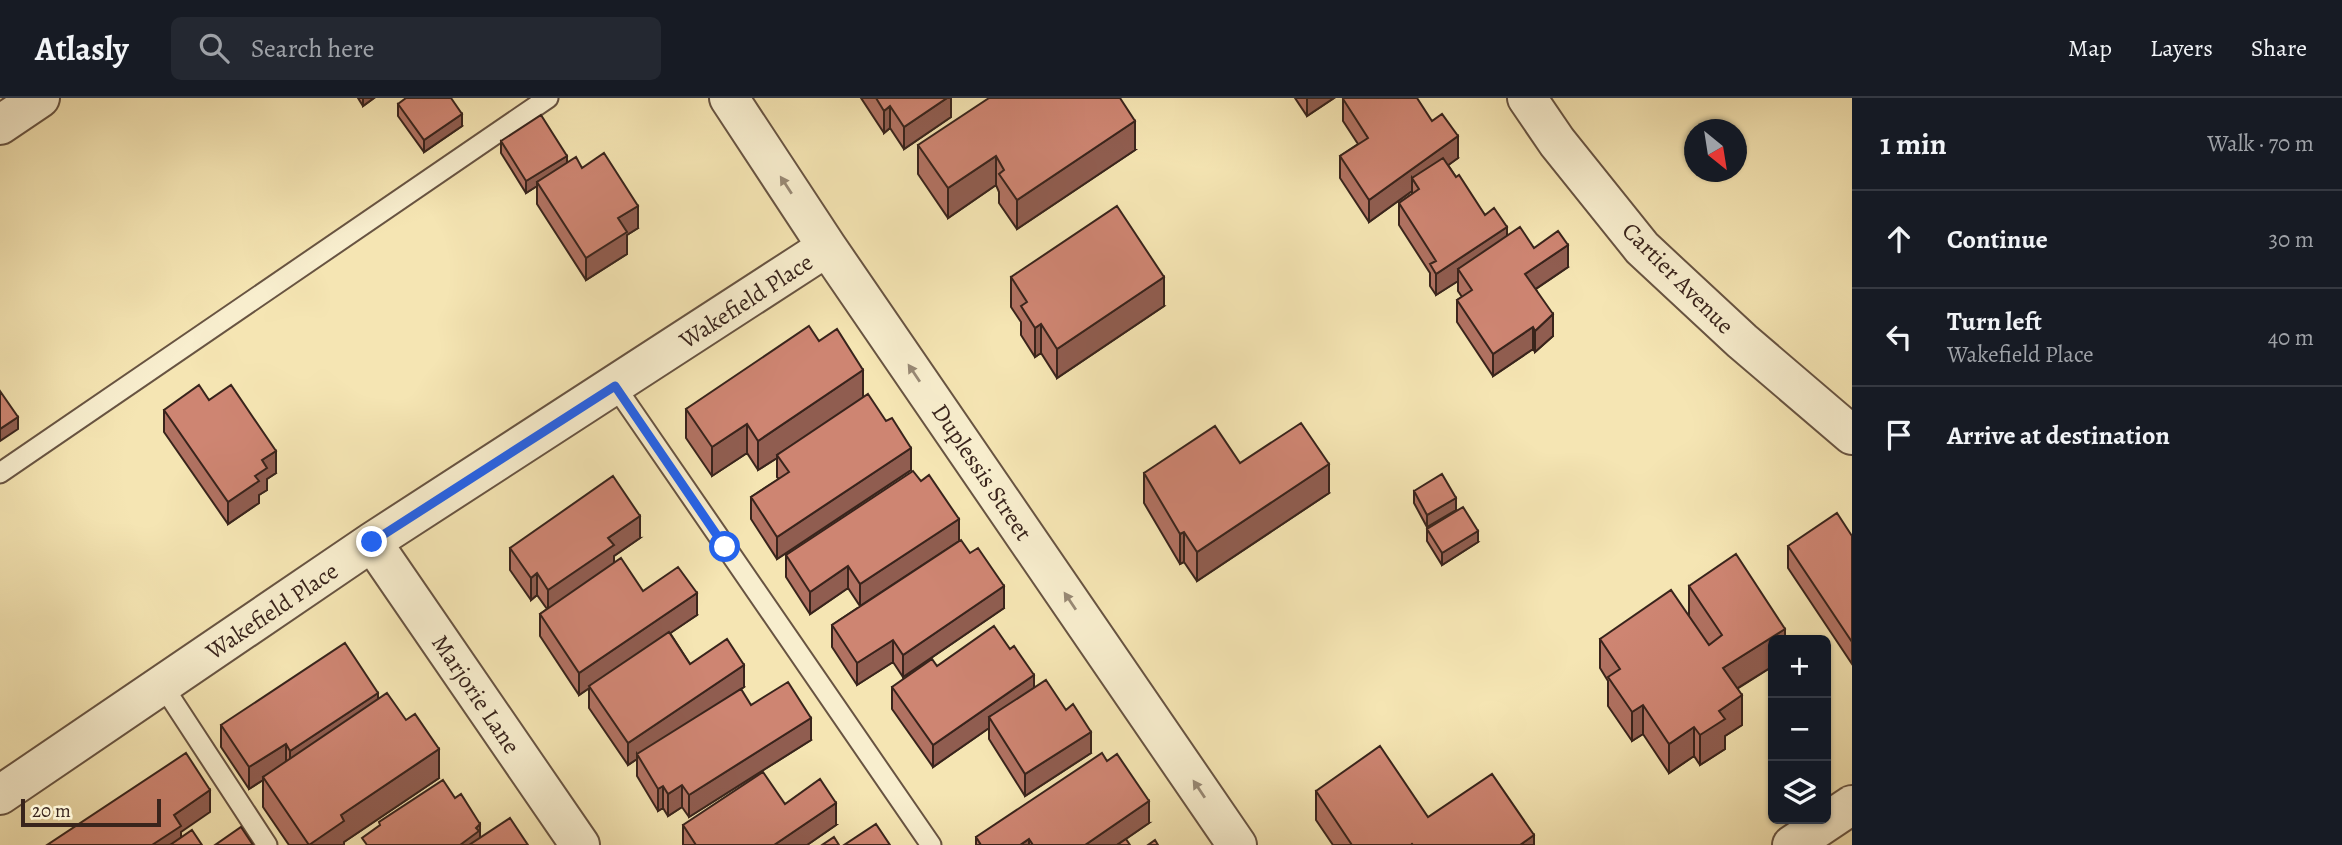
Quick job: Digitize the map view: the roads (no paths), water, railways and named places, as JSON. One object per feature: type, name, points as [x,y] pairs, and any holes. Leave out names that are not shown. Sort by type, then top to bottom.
[{"type":"street","points":[[0,125],[40,98]]},
{"type":"street","name":"Duplessis Street","points":[[729,98],[827,247],[1237,845]]},
{"type":"street","name":"Cartier Avenue","points":[[1527,98],[1558,142],[1642,248],[1742,341],[1852,436]]},
{"type":"street","name":"Wakefield Place","points":[[0,795],[372,542],[827,247]]},
{"type":"street","name":"Marjorie Lane","points":[[372,542],[580,845]]},
{"type":"street","points":[[1792,845],[1852,805]]},
{"type":"lane","points":[[0,472],[548,98]]},
{"type":"lane","points":[[615,386],[932,845]]},
{"type":"lane","points":[[163,686],[267,845]]}]
